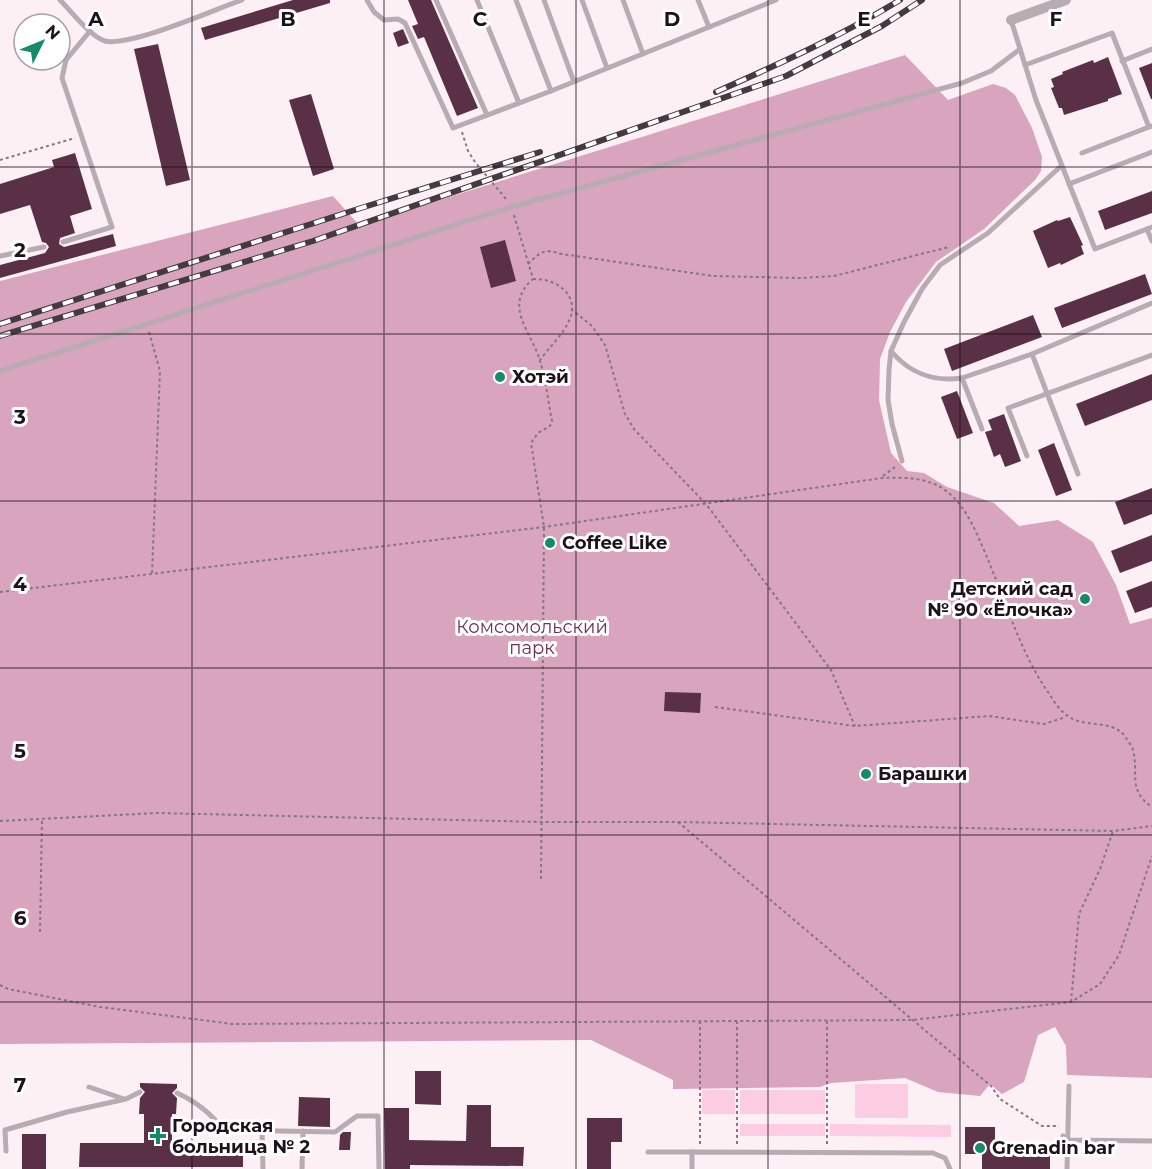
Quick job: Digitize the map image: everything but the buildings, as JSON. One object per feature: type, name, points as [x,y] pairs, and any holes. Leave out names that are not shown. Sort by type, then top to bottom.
[{"type":"street","points":[[1011,20],[1066,0]]},
{"type":"lane","points":[[60,0],[90,31],[104,41],[135,39],[242,0]]},
{"type":"lane","points":[[367,0],[374,12],[384,20],[398,19],[405,23],[453,128],[574,82],[776,0]]},
{"type":"lane","points":[[436,0],[488,115]]},
{"type":"lane","points":[[477,0],[519,103]]},
{"type":"lane","points":[[516,0],[551,91]]},
{"type":"lane","points":[[544,0],[574,82]]},
{"type":"lane","points":[[582,0],[607,68]]},
{"type":"lane","points":[[623,0],[642,54]]},
{"type":"lane","points":[[698,0],[709,27]]},
{"type":"lane","points":[[1011,20],[1061,166],[1095,249],[1149,228],[1152,241]]},
{"type":"lane","points":[[63,242],[112,228],[62,78],[66,60],[90,31]]},
{"type":"lane","points":[[1025,65],[1112,33],[1150,126],[1082,153]]},
{"type":"lane","points":[[1122,61],[1152,49]]},
{"type":"lane","points":[[0,371],[512,207],[962,83],[991,71],[1020,50]]},
{"type":"lane","points":[[1069,184],[1152,152]]},
{"type":"lane","points":[[902,461],[888,400],[891,351],[922,289],[940,265],[988,232],[1061,166]]},
{"type":"lane","points":[[0,256],[44,247]]},
{"type":"lane","points":[[891,351],[909,368],[922,375],[951,379],[962,378],[1032,354],[1152,303]]},
{"type":"lane","points":[[1032,354],[1078,474]]},
{"type":"lane","points":[[1027,456],[1008,408],[1152,355]]},
{"type":"lane","points":[[962,378],[982,429]]},
{"type":"lane","points":[[1066,1169],[1065,1138],[1069,1086]]},
{"type":"lane","points":[[89,1087],[126,1100]]},
{"type":"lane","points":[[6,1151],[5,1130],[67,1112],[126,1100],[140,1092]]},
{"type":"lane","points":[[177,1093],[194,1100],[210,1113],[224,1130],[334,1132],[357,1116],[378,1116],[379,1169]]},
{"type":"lane","points":[[262,1131],[263,1169]]},
{"type":"lane","points":[[302,1169],[303,1131]]},
{"type":"lane","points":[[1065,1138],[1152,1141]]},
{"type":"lane","points":[[648,1152],[933,1153],[945,1158],[950,1169]]},
{"type":"lane","points":[[692,1152],[692,1169]]},
{"type":"path","points":[[460,125],[468,152],[512,207],[533,279]]},
{"type":"path","points":[[0,160],[81,136]]},
{"type":"path","points":[[528,264],[540,253],[549,250],[562,254],[713,276],[801,278],[834,276],[953,247]]},
{"type":"path","points":[[540,360],[569,321],[571,309],[569,297],[563,288],[554,281],[543,278],[533,279],[525,286],[518,302],[523,323],[540,360],[552,421],[550,426],[538,433],[531,443],[544,526],[542,881]]},
{"type":"path","points":[[571,309],[592,326],[604,345],[625,414],[634,429],[706,504],[831,670],[855,726]]},
{"type":"path","points":[[147,324],[160,371],[152,575]]},
{"type":"path","points":[[882,478],[902,461]]},
{"type":"path","points":[[0,592],[544,526],[882,478],[905,477],[927,481],[951,494],[974,526],[1032,667],[1050,695],[1067,716],[1088,724],[1110,726],[1124,734],[1132,749],[1134,779],[1138,793],[1152,807]]},
{"type":"path","points":[[715,707],[855,726],[989,716],[1044,724],[1067,716]]},
{"type":"path","points":[[0,821],[157,813],[1113,831],[1152,826]]},
{"type":"path","points":[[40,932],[42,818]]},
{"type":"path","points":[[678,822],[991,1086],[1000,1099],[1042,1126],[1067,1127]]},
{"type":"path","points":[[1071,1002],[1078,914],[1100,870],[1113,831]]},
{"type":"path","points":[[0,985],[8,989],[100,1007],[233,1024],[912,1020],[1071,1002],[1100,984],[1119,956],[1152,856]]},
{"type":"path","points":[[700,1021],[700,1152]]},
{"type":"path","points":[[737,1021],[737,1153]]},
{"type":"path","points":[[827,1021],[827,1153]]},
{"type":"shaded area","points":[[855,1084],[908,1084],[908,1118],[855,1118]]},
{"type":"shaded area","points":[[702,1090],[735,1090],[735,1114],[702,1114]]},
{"type":"shaded area","points":[[740,1090],[825,1090],[825,1114],[740,1114]]},
{"type":"shaded area","points":[[740,1124],[825,1124],[825,1136],[740,1136]]},
{"type":"shaded area","points":[[830,1124],[951,1125],[951,1137],[830,1136]]},
{"type":"green space","name":"Комсомольский парк","points":[[905,55],[948,100],[993,84],[1006,88],[1015,95],[1032,128],[1042,157],[1041,171],[1035,180],[984,229],[936,262],[906,302],[890,332],[880,359],[879,400],[891,453],[907,471],[924,473],[947,487],[994,503],[1019,526],[1058,520],[1093,542],[1116,585],[1130,624],[1152,618],[1152,1078],[1067,1075],[1066,1046],[1055,1027],[1038,1035],[1024,1082],[1002,1094],[990,1084],[980,1096],[938,1092],[905,1078],[831,1083],[820,1087],[673,1089],[673,1080],[591,1040],[0,1044],[0,281],[333,196],[359,225]]},
{"type":"railway","points":[[716,92],[832,38],[900,0]]},
{"type":"railway","points":[[0,336],[313,241],[786,76],[882,26],[922,0]]},
{"type":"railway","points":[[0,324],[540,152]]},
{"type":"place","name":"Хотэй","points":[[500,377]]},
{"type":"place","name":"Coffee Like","points":[[550,543]]},
{"type":"place","name":"Детский сад № 90 «Ёлочка»","points":[[1085,599]]},
{"type":"place","name":"Барашки","points":[[866,774]]},
{"type":"place","name":"Городская больница № 2","points":[[158,1136]]},
{"type":"place","name":"Grenadin bar","points":[[980,1148]]}]
